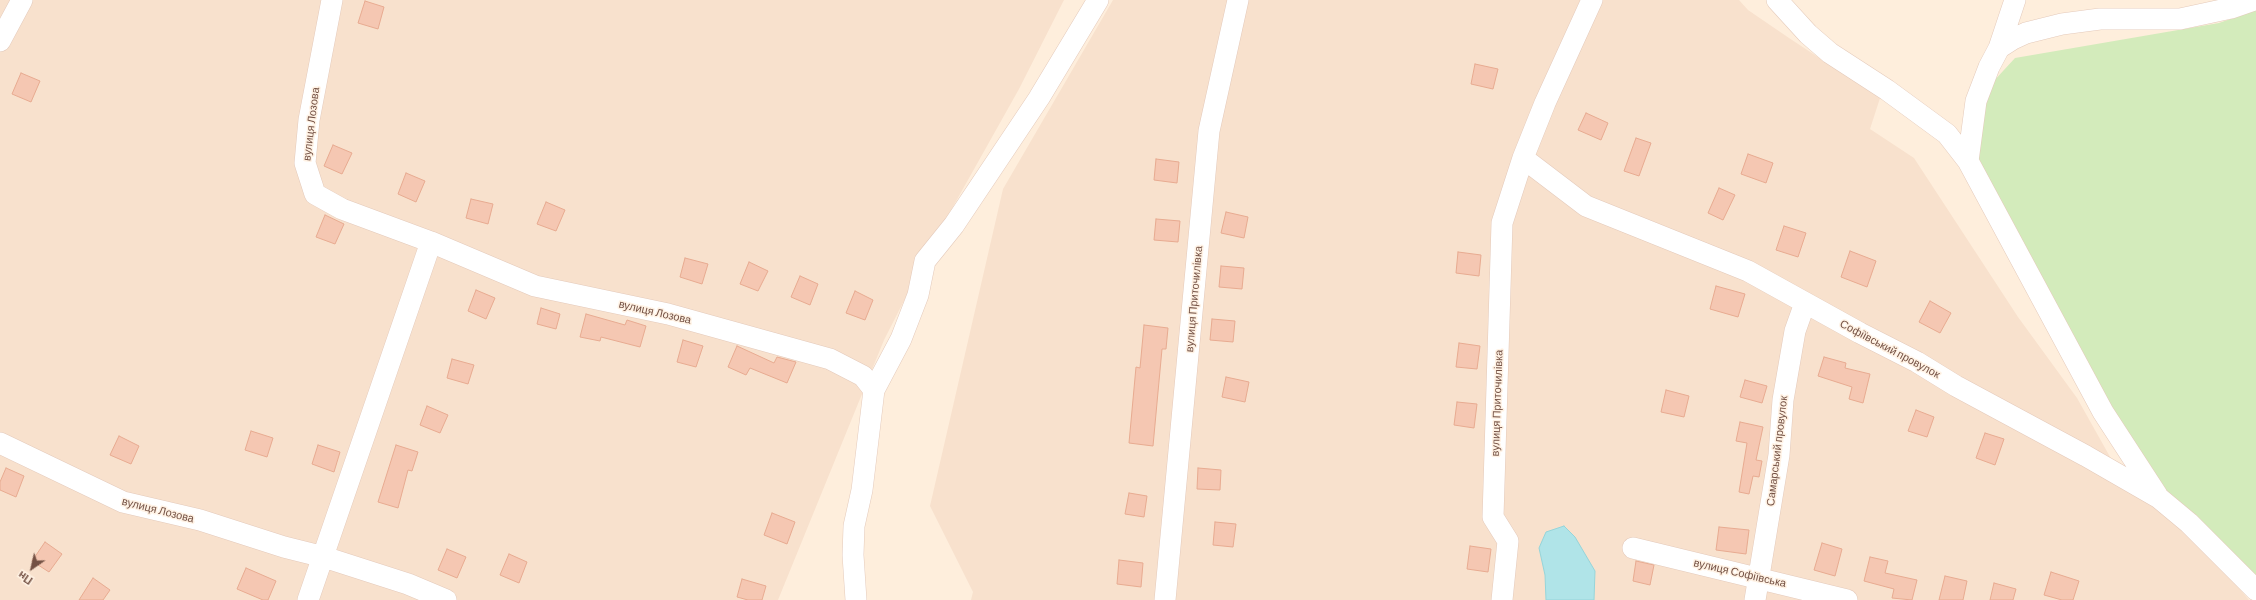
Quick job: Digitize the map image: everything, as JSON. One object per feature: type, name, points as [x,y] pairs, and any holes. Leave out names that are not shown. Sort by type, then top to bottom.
[{"type":"street","points":[[0,41],[22,0]]},
{"type":"street","name":"вулиця Лозова","points":[[332,0],[309,120],[305,163],[315,194],[342,209],[431,242],[535,286],[668,314],[830,359],[863,376],[874,390]]},
{"type":"street","points":[[856,600],[853,555],[854,526],[862,490],[874,390],[902,339],[918,295],[925,261],[954,225],[1014,136],[1098,0]]},
{"type":"street","name":"вулиця Приточилівка","points":[[1165,600],[1209,131],[1238,0]]},
{"type":"street","name":"вулиця Приточилівка","points":[[1502,600],[1508,541],[1493,517],[1502,223],[1523,158],[1544,103],[1592,0]]},
{"type":"street","points":[[1777,0],[1808,34],[1830,53],[1887,90],[1946,134],[1968,161],[2103,412],[2159,498]]},
{"type":"street","points":[[1968,161],[1976,101],[1986,73],[1999,48],[2015,0]]},
{"type":"street","points":[[1999,48],[2026,33],[2062,24],[2100,19],[2180,19],[2231,8],[2254,0]]},
{"type":"street","name":"Софіївський провулок","points":[[1523,158],[1574,198],[1597,212],[1748,271],[1917,362],[1956,386],[2086,456],[2159,498],[2189,523],[2256,590]]},
{"type":"street","points":[[308,600],[431,242]]},
{"type":"street","name":"Самарський провулок","points":[[1755,600],[1779,455],[1782,400],[1795,331],[1805,303]]},
{"type":"street","name":"вулиця Лозова","points":[[0,443],[123,502],[200,520],[284,547],[324,557],[408,584],[446,600]]},
{"type":"street","name":"вулиця Софіївська","points":[[1633,548],[1759,577],[1847,600]]},
{"type":"shaded area","points":[[0,0],[1064,0],[1019,89],[941,228],[884,340],[778,600],[0,600]]},
{"type":"shaded area","points":[[1113,0],[1739,0],[1748,10],[1880,98],[1870,129],[1914,158],[2018,317],[2077,398],[2123,480],[2210,554],[2249,600],[971,600],[973,592],[930,506],[1003,189]]},
{"type":"green space","points":[[2256,10],[2256,594],[2152,499],[2011,241],[1973,146],[1992,83],[2015,58],[2219,23]]},
{"type":"water","points":[[1564,526],[1575,537],[1595,571],[1594,600],[1546,600],[1545,575],[1539,548],[1546,532]]},
{"type":"building","points":[[365,1],[384,7],[378,29],[358,23]]},
{"type":"building","points":[[1475,64],[1498,69],[1493,89],[1471,84]]},
{"type":"building","points":[[21,73],[40,81],[31,102],[12,94]]},
{"type":"building","points":[[1586,113],[1608,123],[1601,140],[1578,130]]},
{"type":"building","points":[[1636,138],[1651,143],[1639,176],[1624,171]]},
{"type":"building","points":[[333,145],[352,153],[342,174],[324,166]]},
{"type":"building","points":[[1748,154],[1773,163],[1766,183],[1741,174]]},
{"type":"building","points":[[1156,159],[1179,162],[1177,183],[1154,180]]},
{"type":"building","points":[[406,173],[425,181],[416,202],[398,194]]},
{"type":"building","points":[[1719,188],[1735,195],[1723,220],[1708,213]]},
{"type":"building","points":[[471,199],[493,204],[488,224],[466,218]]},
{"type":"building","points":[[546,202],[565,210],[556,231],[537,224]]},
{"type":"building","points":[[1226,212],[1248,217],[1244,238],[1221,233]]},
{"type":"building","points":[[325,215],[344,224],[335,244],[316,237]]},
{"type":"building","points":[[1156,219],[1180,221],[1178,242],[1154,240]]},
{"type":"building","points":[[1784,226],[1806,233],[1798,257],[1776,250]]},
{"type":"building","points":[[1850,251],[1876,261],[1867,287],[1841,277]]},
{"type":"building","points":[[1458,252],[1481,255],[1479,276],[1456,273]]},
{"type":"building","points":[[685,258],[708,264],[702,284],[680,277]]},
{"type":"building","points":[[749,262],[768,271],[758,291],[740,284]]},
{"type":"building","points":[[1221,266],[1244,268],[1242,289],[1219,287]]},
{"type":"building","points":[[800,276],[818,284],[810,305],[791,297]]},
{"type":"building","points":[[1716,286],[1745,294],[1738,317],[1710,309]]},
{"type":"building","points":[[476,290],[495,298],[486,319],[468,311]]},
{"type":"building","points":[[855,291],[873,300],[865,320],[846,313]]},
{"type":"building","points":[[1930,301],[1951,313],[1940,333],[1919,322]]},
{"type":"building","points":[[541,308],[560,314],[556,329],[537,324]]},
{"type":"building","points":[[586,314],[625,325],[627,320],[646,326],[640,347],[601,337],[600,341],[580,337]]},
{"type":"building","points":[[1212,319],[1235,321],[1233,342],[1210,340]]},
{"type":"building","points":[[1144,325],[1168,328],[1166,349],[1162,349],[1153,446],[1129,443],[1136,367],[1140,368]]},
{"type":"building","points":[[683,340],[703,346],[696,367],[677,362]]},
{"type":"building","points":[[1459,343],[1480,346],[1477,369],[1456,367]]},
{"type":"building","points":[[737,346],[774,363],[777,357],[796,362],[787,383],[750,368],[746,375],[728,367]]},
{"type":"building","points":[[1824,357],[1846,363],[1845,368],[1870,374],[1863,403],[1849,399],[1852,387],[1818,376]]},
{"type":"building","points":[[452,359],[474,365],[468,384],[447,378]]},
{"type":"building","points":[[1226,377],[1249,382],[1245,402],[1222,397]]},
{"type":"building","points":[[1745,380],[1767,386],[1762,403],[1740,397]]},
{"type":"building","points":[[1666,390],[1689,396],[1684,417],[1661,412]]},
{"type":"building","points":[[1457,402],[1477,404],[1474,428],[1454,425]]},
{"type":"building","points":[[427,406],[448,415],[440,433],[420,425]]},
{"type":"building","points":[[1916,410],[1934,417],[1927,437],[1908,431]]},
{"type":"building","points":[[1740,422],[1763,427],[1756,460],[1762,461],[1759,477],[1753,476],[1749,494],[1739,492],[1747,443],[1736,441]]},
{"type":"building","points":[[251,431],[273,438],[267,457],[245,450]]},
{"type":"building","points":[[1985,433],[2004,439],[1995,465],[1976,458]]},
{"type":"building","points":[[119,436],[139,446],[131,464],[110,455]]},
{"type":"building","points":[[318,445],[340,452],[334,472],[312,464]]},
{"type":"building","points":[[396,445],[418,452],[412,471],[408,470],[398,508],[378,502]]},
{"type":"building","points":[[6,468],[24,476],[16,497],[0,490],[0,482]]},
{"type":"building","points":[[1198,468],[1221,470],[1220,490],[1197,489]]},
{"type":"building","points":[[1129,493],[1147,496],[1144,517],[1125,514]]},
{"type":"building","points":[[772,513],[795,522],[787,544],[764,535]]},
{"type":"building","points":[[1215,522],[1236,524],[1233,547],[1213,545]]},
{"type":"building","points":[[1719,527],[1749,530],[1746,554],[1716,550]]},
{"type":"building","points":[[45,542],[62,554],[49,572],[32,561]]},
{"type":"building","points":[[1822,543],[1842,549],[1835,576],[1814,570]]},
{"type":"building","points":[[1470,546],[1491,549],[1488,572],[1467,569]]},
{"type":"building","points":[[447,549],[466,557],[457,578],[438,570]]},
{"type":"building","points":[[509,554],[527,562],[519,583],[500,575]]},
{"type":"building","points":[[1870,557],[1888,561],[1885,573],[1917,580],[1912,600],[1892,598],[1894,589],[1864,581]]},
{"type":"building","points":[[1119,560],[1143,563],[1141,587],[1117,584]]},
{"type":"building","points":[[1636,561],[1654,565],[1650,585],[1633,581]]},
{"type":"building","points":[[246,568],[276,581],[268,600],[263,600],[237,589]]},
{"type":"building","points":[[2051,572],[2079,581],[2073,600],[2062,600],[2044,595]]},
{"type":"building","points":[[1945,576],[1967,581],[1963,600],[1939,600]]},
{"type":"building","points":[[93,578],[110,590],[103,600],[79,600]]},
{"type":"building","points":[[742,579],[766,586],[762,600],[748,600],[737,597]]},
{"type":"building","points":[[1994,583],[2016,589],[2013,600],[1990,600]]}]
